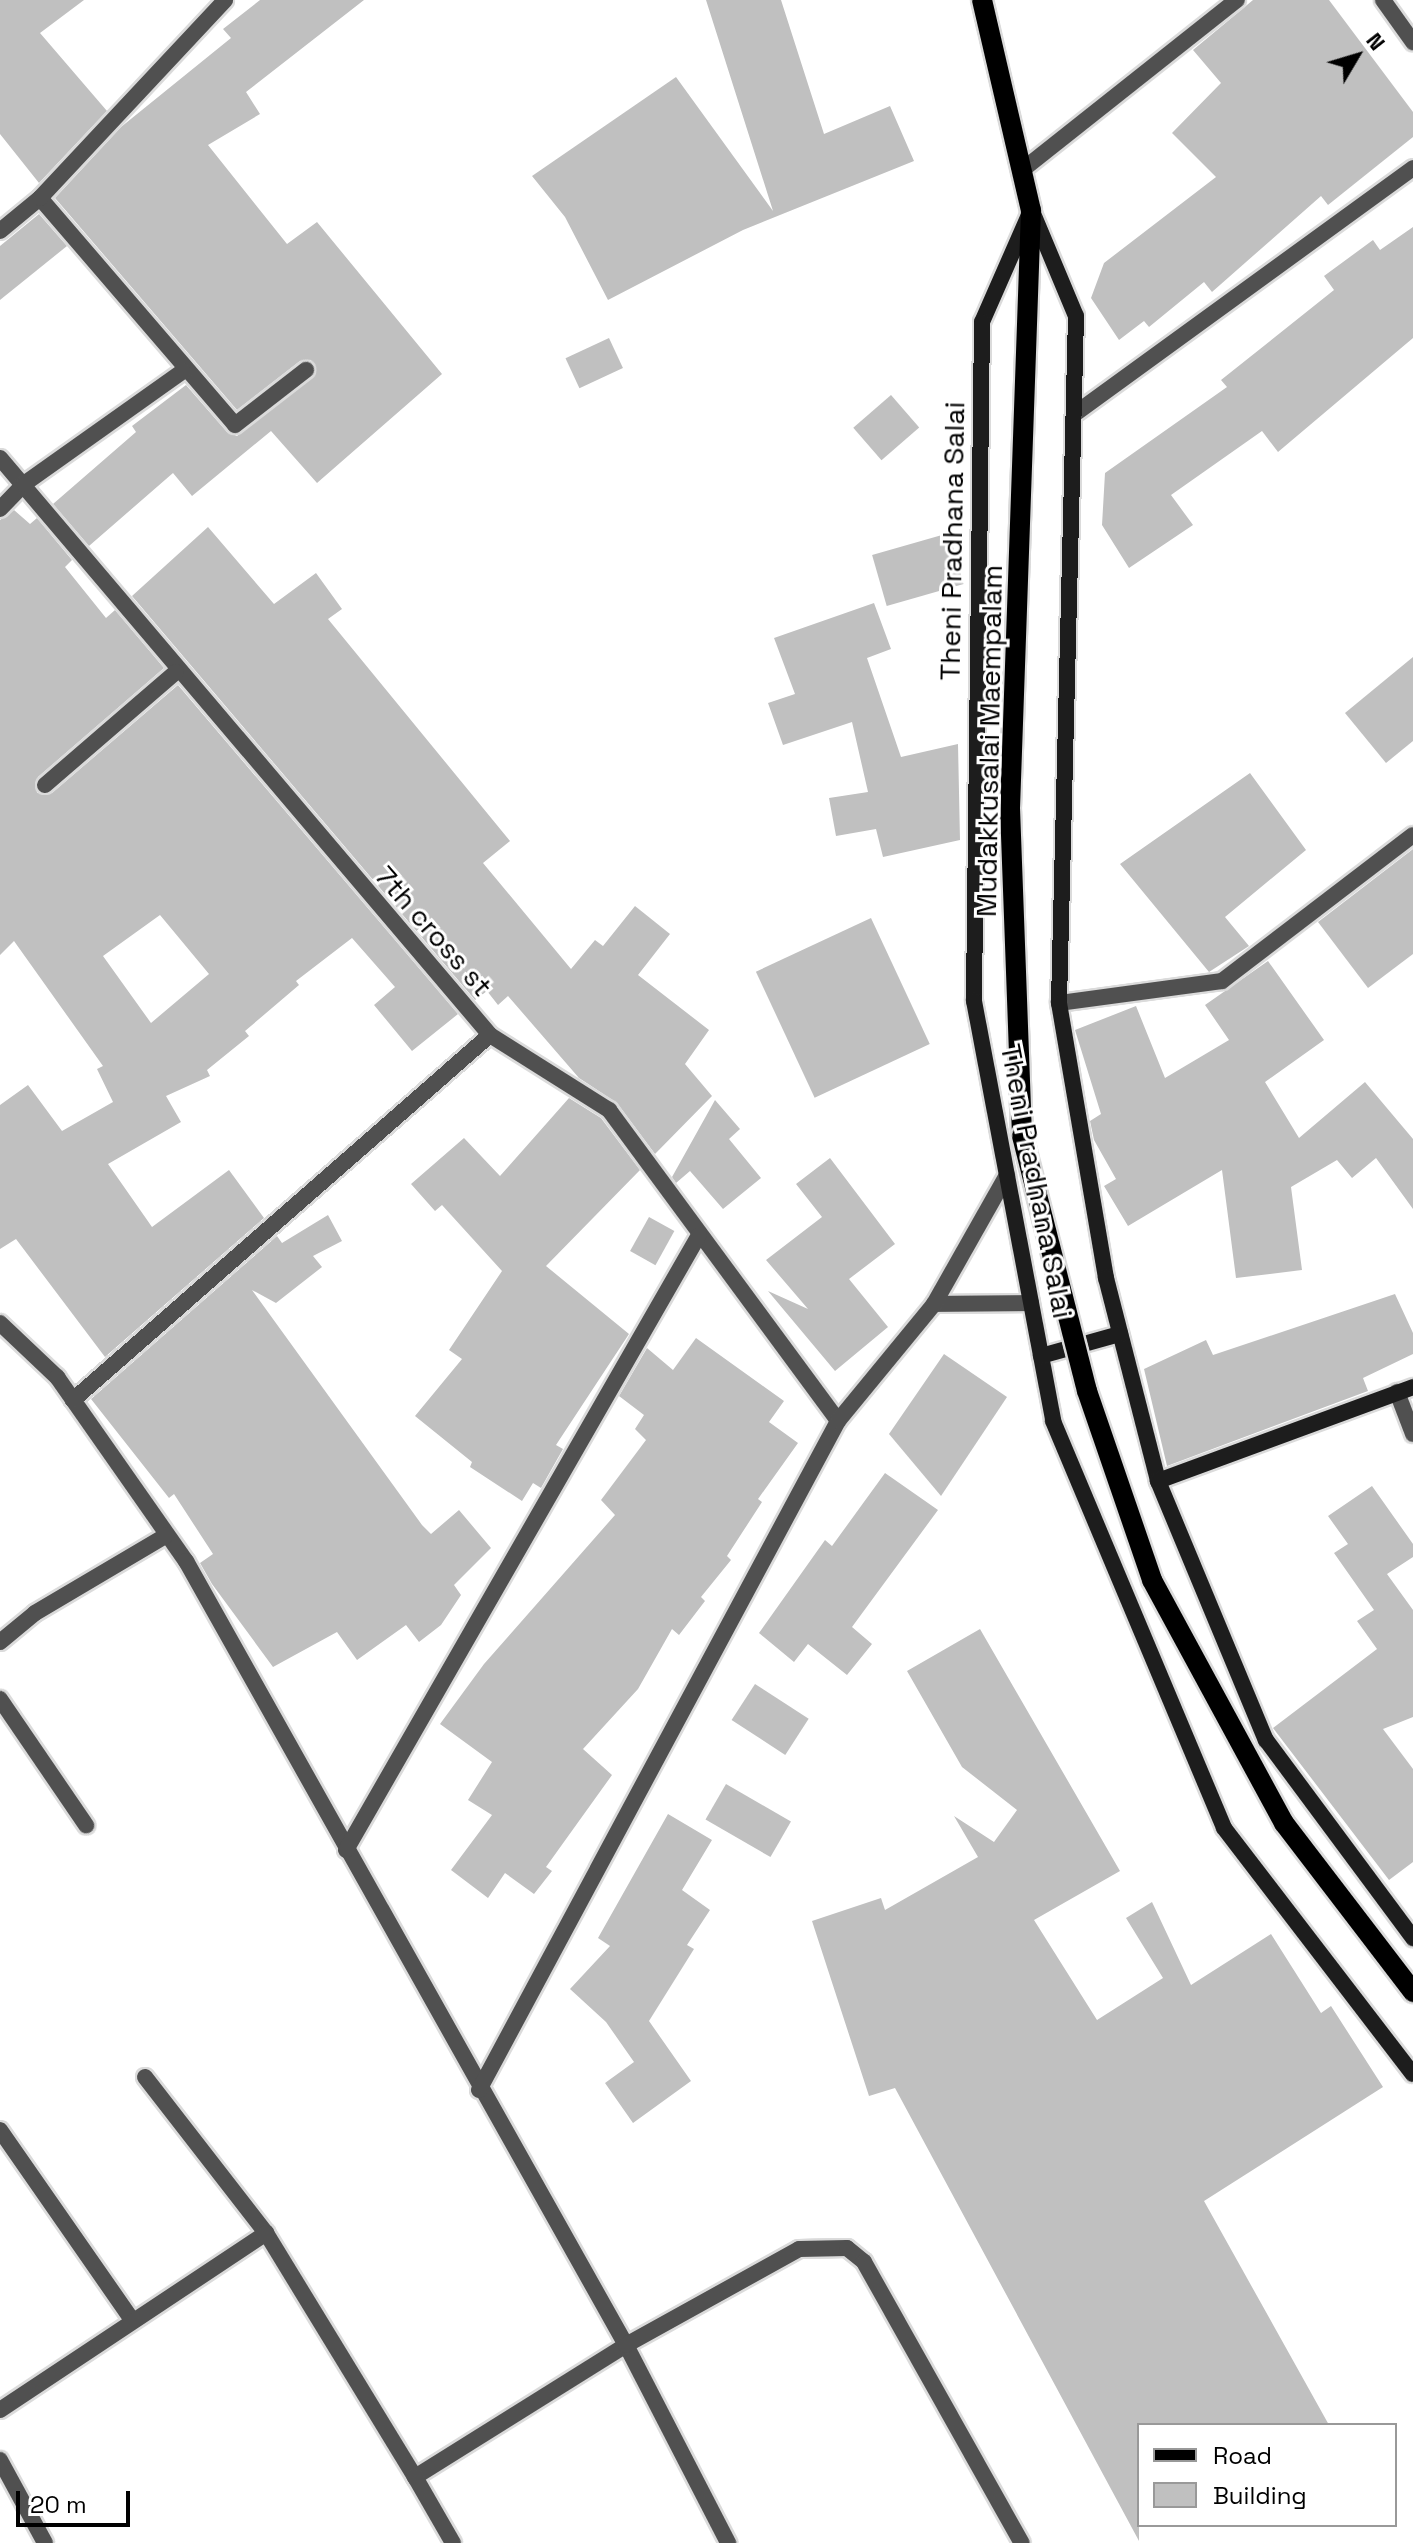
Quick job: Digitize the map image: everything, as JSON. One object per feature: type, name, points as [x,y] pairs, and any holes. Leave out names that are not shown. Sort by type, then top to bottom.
[{"type":"main road","name":"Theni Pradhana Salai","points":[[982,0],[1026,167],[1031,210],[1076,316],[1059,1003],[1120,1334],[1158,1481],[1266,1740],[1413,1938]]},
{"type":"main road","name":"Theni Pradhana Salai","points":[[1031,210],[982,322],[974,1001],[1053,1421],[1224,1828],[1413,2074]]},
{"type":"main road","name":"Mudakkusalai Maempalam","points":[[1031,210],[1010,808],[1022,1136],[1087,1391],[1152,1580],[1284,1823],[1413,1992]]},
{"type":"main road","points":[[1041,1356],[1120,1334]]},
{"type":"main road","points":[[1158,1481],[1405,1390]]},
{"type":"street","points":[[0,231],[40,198],[225,0]]},
{"type":"street","points":[[1026,167],[1237,0]]},
{"type":"street","points":[[1383,0],[1413,42]]},
{"type":"street","points":[[1076,413],[1413,168]]},
{"type":"street","points":[[40,198],[183,371],[235,425],[306,370]]},
{"type":"street","points":[[0,509],[24,484],[183,371]]},
{"type":"street","name":"7th cross st","points":[[0,458],[176,672],[490,1035],[609,1110],[838,1421]]},
{"type":"street","points":[[45,785],[176,672]]},
{"type":"street","points":[[1059,1003],[1222,981],[1413,835]]},
{"type":"street","points":[[73,1400],[490,1035]]},
{"type":"street","points":[[479,2090],[838,1421],[934,1304],[1007,1175]]},
{"type":"street","points":[[346,1850],[699,1235]]},
{"type":"street","points":[[934,1304],[1031,1303]]},
{"type":"street","points":[[0,1323],[73,1400],[167,1535],[626,2345],[728,2543]]},
{"type":"street","points":[[1405,1390],[1413,1434]]},
{"type":"street","points":[[0,1642],[35,1613],[167,1535]]},
{"type":"street","points":[[0,1699],[86,1825]]},
{"type":"street","points":[[145,2077],[266,2233],[453,2543]]},
{"type":"street","points":[[0,2130],[132,2320]]},
{"type":"street","points":[[0,2410],[266,2233]]},
{"type":"street","points":[[415,2477],[626,2345],[799,2249],[847,2248],[864,2262],[1022,2543]]},
{"type":"street","points":[[0,2460],[45,2543]]},
{"type":"building","points":[[0,0],[84,0],[40,33],[107,111],[39,183],[0,134]]},
{"type":"building","points":[[260,0],[364,0],[246,92],[260,114],[208,145],[287,244],[317,222],[442,374],[317,483],[271,431],[192,496],[173,473],[89,546],[53,504],[136,432],[132,426],[186,385],[227,432],[237,436],[316,373],[311,360],[300,361],[237,410],[55,198],[121,127],[231,38],[223,29]]},
{"type":"building","points":[[706,0],[781,0],[824,134],[890,106],[914,161],[743,230],[608,300],[565,217],[532,176],[676,77],[773,211]]},
{"type":"building","points":[[1253,0],[1329,0],[1413,112],[1413,137],[1328,205],[1321,196],[1212,292],[1204,282],[1149,327],[1144,321],[1119,340],[1091,298],[1104,263],[1216,177],[1172,133],[1221,83],[1193,50]]},
{"type":"building","points":[[39,214],[67,246],[0,300],[0,246]]},
{"type":"building","points":[[1413,227],[1413,338],[1278,452],[1262,431],[1171,495],[1193,525],[1129,568],[1102,525],[1105,473],[1227,387],[1221,380],[1334,290],[1324,276],[1373,240],[1380,250]]},
{"type":"building","points":[[609,338],[623,368],[579,388],[565,358]]},
{"type":"building","points":[[891,395],[919,427],[881,460],[853,428]]},
{"type":"building","points":[[14,510],[30,524],[37,518],[72,560],[65,567],[106,618],[115,610],[164,668],[38,777],[37,793],[52,793],[178,685],[458,1014],[412,1051],[374,1005],[395,987],[352,938],[296,981],[299,985],[245,1031],[249,1036],[207,1070],[210,1076],[166,1096],[181,1122],[108,1164],[152,1227],[229,1170],[264,1218],[105,1357],[16,1239],[0,1249],[0,1105],[28,1085],[62,1131],[113,1102],[97,1069],[103,1066],[14,941],[0,955],[0,520]],"holes":[[[160,915],[209,974],[151,1023],[103,956]]]},
{"type":"building","points":[[208,527],[274,604],[316,573],[342,609],[328,619],[510,841],[483,863],[571,969],[595,940],[603,946],[635,906],[670,934],[638,975],[709,1030],[685,1064],[712,1096],[655,1154],[617,1103],[579,1078],[508,996],[498,1005],[487,991],[475,1000],[132,596]]},
{"type":"building","points":[[949,533],[964,584],[887,606],[872,555]]},
{"type":"building","points":[[874,603],[891,649],[867,658],[901,757],[958,744],[960,840],[883,857],[876,829],[836,836],[829,798],[868,792],[852,722],[783,745],[768,703],[795,694],[774,638]]},
{"type":"building","points":[[1413,657],[1413,741],[1386,763],[1345,713]]},
{"type":"building","points":[[1250,773],[1306,850],[1225,917],[1249,946],[1209,972],[1120,864]]},
{"type":"building","points":[[1413,849],[1413,954],[1368,988],[1318,922]]},
{"type":"building","points":[[871,918],[930,1044],[815,1098],[756,972]]},
{"type":"building","points":[[1268,961],[1324,1040],[1265,1082],[1299,1138],[1365,1082],[1413,1139],[1413,1209],[1376,1158],[1352,1178],[1337,1160],[1291,1187],[1302,1270],[1236,1278],[1222,1170],[1128,1226],[1104,1186],[1116,1179],[1094,1140],[1090,1121],[1101,1114],[1075,1030],[1136,1006],[1165,1078],[1229,1040],[1205,1005]]},
{"type":"building","points":[[569,1098],[601,1118],[640,1170],[546,1266],[629,1334],[556,1445],[563,1449],[541,1488],[533,1483],[522,1501],[470,1467],[472,1462],[415,1416],[462,1359],[449,1350],[502,1271],[442,1205],[435,1211],[411,1184],[464,1138],[500,1176]]},
{"type":"building","points":[[715,1100],[740,1129],[729,1139],[761,1178],[723,1209],[690,1171],[676,1183],[672,1177]]},
{"type":"building","points":[[830,1158],[895,1244],[849,1279],[888,1327],[835,1371],[768,1291],[808,1309],[766,1260],[822,1217],[796,1184]]},
{"type":"building","points":[[328,1215],[342,1241],[313,1256],[322,1267],[276,1303],[252,1290],[422,1525],[431,1534],[459,1510],[491,1548],[454,1585],[461,1595],[441,1625],[419,1642],[406,1625],[357,1660],[337,1632],[273,1667],[212,1584],[200,1563],[213,1554],[174,1494],[169,1498],[91,1399],[277,1236],[282,1243]]},
{"type":"building","points":[[649,1217],[674,1231],[655,1265],[630,1251]]},
{"type":"building","points":[[1395,1294],[1413,1333],[1413,1354],[1363,1378],[1368,1391],[1167,1466],[1144,1369],[1206,1340],[1213,1355]]},
{"type":"building","points":[[696,1338],[784,1401],[769,1422],[798,1443],[758,1499],[762,1502],[727,1556],[731,1560],[701,1597],[705,1601],[679,1635],[672,1629],[638,1689],[583,1749],[612,1775],[546,1867],[552,1871],[534,1894],[505,1873],[488,1898],[451,1870],[492,1815],[468,1800],[492,1762],[440,1724],[484,1664],[615,1515],[601,1500],[646,1440],[635,1429],[644,1415],[619,1396],[647,1348],[673,1370]]},
{"type":"building","points":[[944,1354],[1007,1397],[941,1496],[889,1434]]},
{"type":"building","points":[[885,1473],[938,1510],[852,1627],[872,1644],[847,1675],[808,1644],[794,1662],[759,1633],[825,1540],[832,1546]]},
{"type":"building","points":[[1372,1486],[1413,1544],[1413,1557],[1387,1574],[1413,1610],[1413,1717],[1383,1729],[1413,1769],[1413,1862],[1389,1880],[1273,1728],[1377,1649],[1357,1621],[1374,1610],[1334,1553],[1348,1544],[1328,1516]]},
{"type":"building","points":[[980,1629],[1120,1871],[1034,1920],[1097,2020],[1163,1978],[1126,1918],[1152,1902],[1191,1985],[1271,1934],[1321,2013],[1331,2006],[1383,2087],[1204,2201],[1328,2423],[1137,2423],[1139,2541],[895,2088],[869,2096],[812,1921],[881,1898],[885,1910],[978,1857],[954,1816],[994,1842],[1017,1810],[962,1767],[907,1671]]},
{"type":"building","points":[[755,1684],[809,1719],[785,1755],[732,1720]]},
{"type":"building","points":[[726,1784],[791,1822],[770,1857],[706,1820]]},
{"type":"building","points":[[668,1814],[712,1840],[682,1890],[710,1910],[687,1945],[694,1949],[649,2021],[691,2081],[633,2123],[605,2083],[634,2062],[606,2022],[570,1989],[610,1946],[598,1938]]}]
